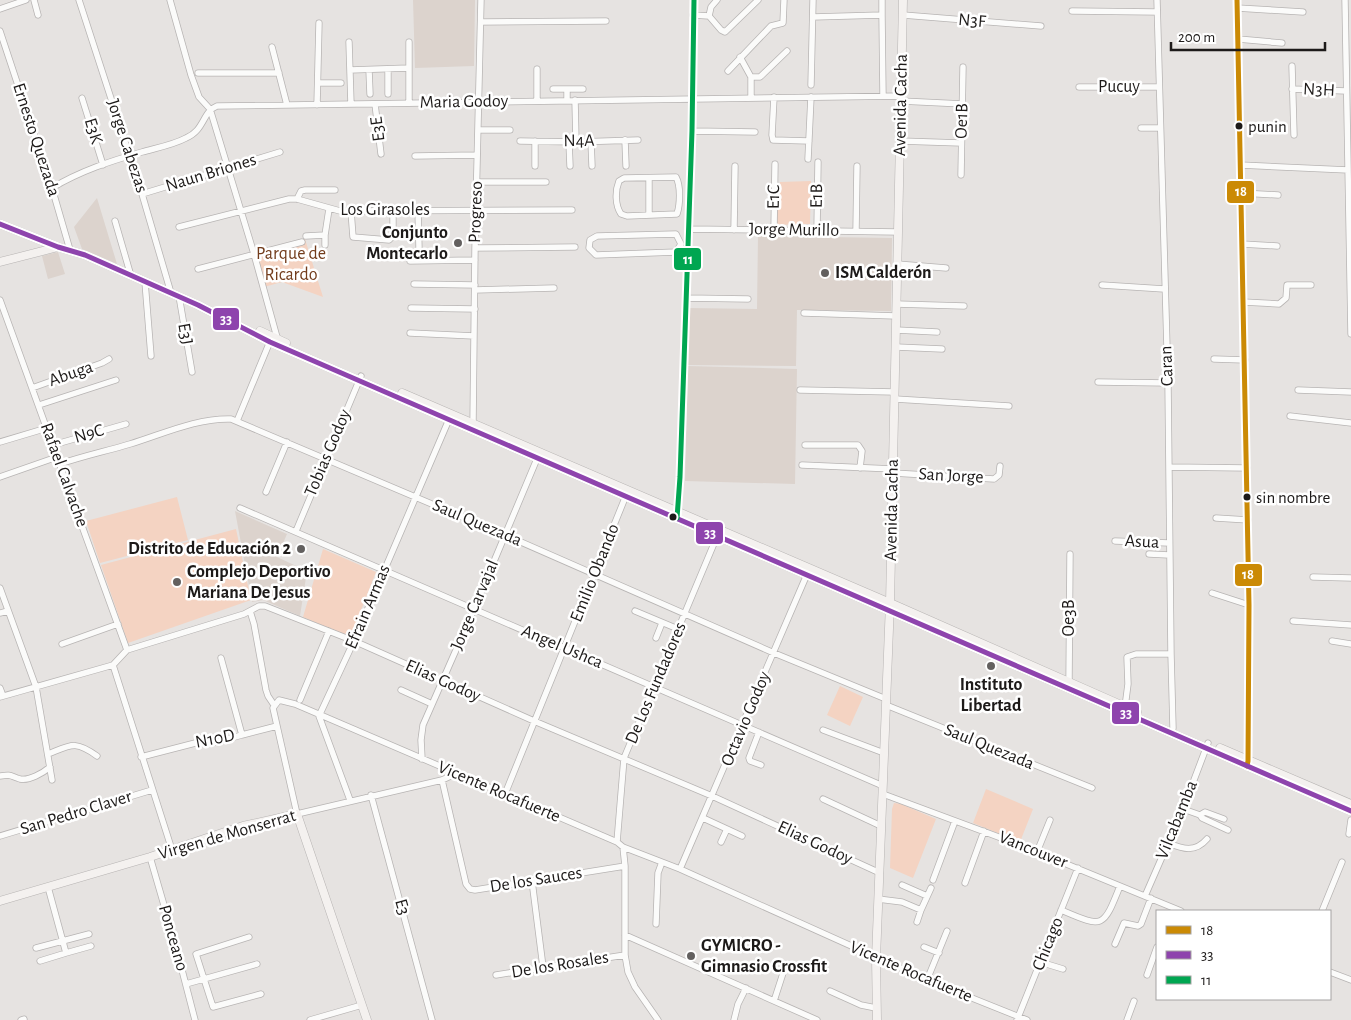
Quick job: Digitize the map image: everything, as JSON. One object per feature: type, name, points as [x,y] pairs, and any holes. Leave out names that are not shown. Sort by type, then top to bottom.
[{"type":"street","points":[[0,9],[26,0]]},
{"type":"street","points":[[34,0],[38,15]]},
{"type":"street","name":"Jorge Cabezas","points":[[79,0],[175,295]]},
{"type":"street","points":[[170,0],[191,75],[199,97],[210,109],[228,168],[254,254],[274,341],[237,421]]},
{"type":"street","name":"Progreso","points":[[473,424],[481,0]]},
{"type":"street","points":[[677,515],[689,229],[694,0]]},
{"type":"street","points":[[709,16],[711,7],[717,0]]},
{"type":"street","points":[[693,15],[709,16],[721,30],[726,32],[758,0]]},
{"type":"street","points":[[728,71],[772,26],[783,22],[784,0]]},
{"type":"street","points":[[812,85],[813,0]]},
{"type":"street","points":[[882,0],[883,96]]},
{"type":"street","name":"Avenida Cacha","points":[[877,1020],[876,958],[890,607],[903,0]]},
{"type":"street","name":"Caran","points":[[1157,0],[1168,383],[1172,730]]},
{"type":"street","points":[[1237,0],[1248,520],[1248,763]]},
{"type":"street","points":[[1345,0],[1348,12],[1346,91],[1351,334]]},
{"type":"street","points":[[1237,8],[1304,12]]},
{"type":"street","points":[[1072,10],[1157,12]]},
{"type":"street","points":[[813,17],[882,15]]},
{"type":"street","name":"N3F","points":[[903,15],[1041,26]]},
{"type":"street","points":[[481,22],[606,20]]},
{"type":"street","points":[[317,105],[319,23]]},
{"type":"street","name":"Ernesto Quezada","points":[[0,31],[52,188],[70,250]]},
{"type":"street","points":[[1238,39],[1282,43]]},
{"type":"street","points":[[350,42],[351,104]]},
{"type":"street","points":[[408,42],[409,103]]},
{"type":"street","points":[[272,47],[287,105]]},
{"type":"street","points":[[751,77],[760,76],[787,52]]},
{"type":"street","points":[[740,57],[751,77],[751,98]]},
{"type":"street","points":[[1292,66],[1294,135]]},
{"type":"street","name":"Oe1B","points":[[961,175],[963,67]]},
{"type":"street","points":[[350,70],[409,68]]},
{"type":"street","points":[[388,69],[388,94]]},
{"type":"street","points":[[537,69],[537,101]]},
{"type":"street","points":[[369,70],[370,94]]},
{"type":"street","points":[[198,73],[279,73]]},
{"type":"street","points":[[318,83],[341,83]]},
{"type":"street","name":"Pucuy","points":[[1079,87],[1159,87]]},
{"type":"street","name":"N3H","points":[[1292,88],[1346,91]]},
{"type":"street","points":[[553,89],[583,89]]},
{"type":"street","points":[[567,89],[567,100]]},
{"type":"street","name":"Maria Godoy","points":[[210,109],[216,106],[883,96],[962,104]]},
{"type":"street","points":[[774,97],[772,135],[774,140],[809,141]]},
{"type":"street","points":[[808,159],[811,97]]},
{"type":"street","name":"E3K","points":[[82,98],[103,165]]},
{"type":"street","points":[[570,166],[575,100]]},
{"type":"street","name":"E3E","points":[[375,104],[381,154]]},
{"type":"street","points":[[52,188],[72,176],[185,139],[195,134],[210,109]]},
{"type":"street","points":[[1141,128],[1160,128]]},
{"type":"street","points":[[478,130],[510,130]]},
{"type":"street","points":[[692,131],[755,132]]},
{"type":"street","points":[[625,140],[626,166]]},
{"type":"street","name":"N4A","points":[[520,141],[638,140]]},
{"type":"street","points":[[591,141],[592,166]]},
{"type":"street","points":[[900,141],[961,143]]},
{"type":"street","points":[[535,142],[535,166]]},
{"type":"street","name":"Naun Briones","points":[[142,194],[280,152]]},
{"type":"street","points":[[415,156],[478,155]]},
{"type":"street","name":"E1B","points":[[817,230],[818,162]]},
{"type":"street","name":"E1C","points":[[774,230],[775,164]]},
{"type":"street","points":[[1240,165],[1348,170]]},
{"type":"street","points":[[734,230],[735,166]]},
{"type":"street","points":[[856,231],[857,166]]},
{"type":"street","points":[[676,177],[679,198],[677,214],[627,216],[621,214],[616,197],[616,187],[619,180],[624,178],[649,178],[676,177]]},
{"type":"street","points":[[649,178],[650,215]]},
{"type":"street","points":[[478,182],[546,182]]},
{"type":"street","points":[[297,199],[301,191],[305,190],[335,190]]},
{"type":"street","points":[[1241,193],[1278,195]]},
{"type":"street","name":"Los Girasoles","points":[[179,227],[289,198],[329,209],[352,211],[572,210]]},
{"type":"street","points":[[679,198],[689,198]]},
{"type":"street","points":[[325,246],[329,209]]},
{"type":"street","points":[[352,211],[353,237],[389,240],[393,236],[393,210]]},
{"type":"street","points":[[418,210],[418,248]]},
{"type":"street","points":[[115,221],[131,276]]},
{"type":"street","points":[[0,224],[58,248],[70,250],[198,305],[212,308],[274,341],[808,572],[1125,706],[1172,730]]},
{"type":"street","name":"Jorge Murillo","points":[[689,229],[898,232]]},
{"type":"street","points":[[676,234],[681,244],[676,252],[604,255],[593,253],[589,248],[593,237],[596,236],[676,234]]},
{"type":"street","points":[[306,236],[325,235]]},
{"type":"street","points":[[40,240],[43,246],[41,252]]},
{"type":"street","points":[[198,269],[302,242]]},
{"type":"street","points":[[681,244],[688,245]]},
{"type":"street","points":[[1242,244],[1277,246]]},
{"type":"street","points":[[475,248],[575,247]]},
{"type":"street","points":[[0,262],[58,248]]},
{"type":"street","points":[[410,261],[475,260]]},
{"type":"street","points":[[897,264],[946,268]]},
{"type":"street","points":[[145,282],[151,356]]},
{"type":"street","points":[[414,284],[475,288],[554,288]]},
{"type":"street","points":[[1102,285],[1164,289]]},
{"type":"street","points":[[1244,302],[1279,304],[1286,298],[1287,285],[1311,286]]},
{"type":"street","name":"E3J","points":[[175,295],[192,372]]},
{"type":"street","points":[[686,298],[748,299]]},
{"type":"street","name":"Rafael Calvache","points":[[0,300],[127,650]]},
{"type":"street","points":[[896,304],[964,306]]},
{"type":"street","points":[[411,308],[474,309]]},
{"type":"street","points":[[804,313],[896,316]]},
{"type":"street","points":[[896,330],[937,332]]},
{"type":"street","points":[[410,333],[474,336]]},
{"type":"street","points":[[896,346],[942,349]]},
{"type":"street","name":"Abuga","points":[[32,388],[102,364],[109,359]]},
{"type":"street","points":[[1214,359],[1245,360]]},
{"type":"street","name":"Tobias Godoy","points":[[296,531],[360,378]]},
{"type":"street","points":[[39,406],[116,380]]},
{"type":"street","points":[[1098,382],[1168,383]]},
{"type":"street","points":[[800,390],[1010,406]]},
{"type":"street","points":[[1298,390],[1351,392]]},
{"type":"street","points":[[1290,416],[1351,423]]},
{"type":"street","points":[[450,417],[473,424],[538,455]]},
{"type":"street","name":"Efrain Armas","points":[[320,716],[354,642],[450,417]]},
{"type":"street","name":"Saul Quezada","points":[[60,464],[128,445],[177,428],[221,418],[231,419],[504,534],[684,615],[886,702],[1092,788]]},
{"type":"street","name":"N9C","points":[[53,444],[126,424]]},
{"type":"street","points":[[0,442],[47,428]]},
{"type":"street","points":[[266,492],[287,442]]},
{"type":"street","points":[[805,444],[858,445],[862,451],[860,468]]},
{"type":"street","name":"Jorge Carvajal","points":[[422,759],[422,732],[432,704],[538,455]]},
{"type":"street","points":[[0,477],[57,457]]},
{"type":"street","points":[[802,465],[893,471]]},
{"type":"street","name":"San Jorge","points":[[893,471],[994,479],[999,475],[1000,466]]},
{"type":"street","points":[[1169,467],[1247,468]]},
{"type":"street","name":"Emilio Obando","points":[[505,794],[627,493]]},
{"type":"street","name":"Angel Ushca","points":[[240,508],[759,732],[883,790]]},
{"type":"street","points":[[1216,518],[1248,520]]},
{"type":"street","name":"De Los Fundadores","points":[[617,842],[624,758],[719,533]]},
{"type":"street","name":"Asua","points":[[1115,540],[1169,543]]},
{"type":"street","name":"Oe3B","points":[[1069,682],[1070,554]]},
{"type":"street","points":[[1149,554],[1169,555]]},
{"type":"street","name":"Octavio Godoy","points":[[680,868],[808,572]]},
{"type":"street","points":[[1313,577],[1351,578]]},
{"type":"street","points":[[0,588],[36,686],[52,780]]},
{"type":"street","points":[[1212,593],[1249,605]]},
{"type":"street","name":"Elias Godoy","points":[[2,696],[112,665],[127,650],[250,611],[259,606],[265,606],[329,631],[534,721],[712,796],[880,873]]},
{"type":"street","points":[[890,607],[1248,763],[1351,811]]},
{"type":"street","points":[[0,613],[8,611]]},
{"type":"street","points":[[250,611],[266,690],[274,705],[273,708],[296,814],[367,1020]]},
{"type":"street","points":[[635,611],[678,629]]},
{"type":"street","points":[[1293,620],[1351,625]]},
{"type":"street","points":[[656,638],[662,622]]},
{"type":"street","points":[[62,644],[118,624]]},
{"type":"street","points":[[300,700],[329,631]]},
{"type":"street","points":[[1332,641],[1351,644]]},
{"type":"street","points":[[1125,706],[1128,691],[1127,658],[1136,654],[1171,654]]},
{"type":"street","name":"N10D","points":[[141,757],[207,740],[213,744],[242,735],[221,658]]},
{"type":"street","points":[[112,665],[172,850]]},
{"type":"street","points":[[0,688],[2,696]]},
{"type":"street","points":[[401,690],[432,704]]},
{"type":"street","name":"Vicente Rocafuerte","points":[[274,705],[277,701],[283,700],[617,842],[623,847],[680,868],[927,980],[1027,1020]]},
{"type":"street","points":[[320,716],[350,800]]},
{"type":"street","points":[[242,735],[277,726]]},
{"type":"street","points":[[823,730],[884,753]]},
{"type":"street","points":[[759,732],[749,758],[750,761],[761,765]]},
{"type":"street","points":[[48,754],[68,745],[77,744],[97,756]]},
{"type":"street","name":"Vilcabamba","points":[[1115,944],[1124,924],[1138,926],[1141,924],[1148,897],[1207,745]]},
{"type":"street","points":[[1248,763],[1351,804]]},
{"type":"street","points":[[0,776],[10,774],[21,779],[27,778],[43,773],[50,767]]},
{"type":"street","name":"Virgen de Monserrat","points":[[0,902],[150,857],[243,826],[442,780],[455,774]]},
{"type":"street","name":"De los Sauces","points":[[442,780],[468,887],[475,890],[625,866]]},
{"type":"street","name":"San Pedro Claver","points":[[0,836],[152,790]]},
{"type":"street","name":"Vancouver","points":[[883,790],[955,821],[1148,897],[1170,909]]},
{"type":"street","name":"E3","points":[[371,795],[432,1020]]},
{"type":"street","points":[[823,799],[881,826]]},
{"type":"street","points":[[1183,809],[1200,814],[1205,812],[1224,819]]},
{"type":"street","points":[[1200,814],[1202,818],[1228,830]]},
{"type":"street","points":[[703,818],[742,836]]},
{"type":"street","points":[[1037,852],[1050,820]]},
{"type":"street","points":[[1349,834],[1351,820]]},
{"type":"street","points":[[933,880],[955,821]]},
{"type":"street","points":[[721,842],[727,829]]},
{"type":"street","points":[[966,883],[984,831]]},
{"type":"street","points":[[1168,843],[1184,850],[1202,844],[1207,839]]},
{"type":"street","points":[[623,847],[625,866],[625,955],[628,972],[632,982],[658,1020]]},
{"type":"street","name":"Ponceano","points":[[150,857],[195,1020]]},
{"type":"street","points":[[656,924],[658,873],[662,862]]},
{"type":"street","points":[[1322,910],[1342,862]]},
{"type":"street","name":"Chicago","points":[[1018,1018],[1078,868]]},
{"type":"street","points":[[532,881],[543,967]]},
{"type":"street","points":[[902,885],[928,896]]},
{"type":"street","points":[[1061,910],[1085,920],[1097,923],[1102,921],[1111,910],[1120,886]]},
{"type":"street","points":[[48,887],[66,953]]},
{"type":"street","points":[[917,922],[931,888]]},
{"type":"street","points":[[878,899],[902,902],[921,910]]},
{"type":"street","points":[[927,980],[947,931]]},
{"type":"street","points":[[36,948],[89,934]]},
{"type":"street","points":[[625,935],[817,1020]]},
{"type":"street","points":[[249,937],[196,954],[213,1007],[261,994]]},
{"type":"street","points":[[40,960],[91,946]]},
{"type":"street","points":[[924,947],[939,953]]},
{"type":"street","points":[[1147,975],[1156,949]]},
{"type":"street","name":"De los Rosales","points":[[496,975],[625,955]]},
{"type":"street","points":[[1040,962],[1063,969]]},
{"type":"street","points":[[186,984],[257,964]]},
{"type":"street","points":[[774,1001],[786,964]]},
{"type":"street","points":[[1331,972],[1351,980]]},
{"type":"street","points":[[734,1020],[738,1004],[746,988]]},
{"type":"street","points":[[830,991],[861,1005],[876,1008]]},
{"type":"street","points":[[1127,1020],[1134,1001]]},
{"type":"street","points":[[310,1020],[362,1005]]},
{"type":"shaded area","points":[[413,0],[475,0],[474,66],[415,68]]},
{"type":"shaded area","points":[[97,198],[117,264],[82,249],[74,227]]},
{"type":"shaded area","name":"ISM Calderón","points":[[758,236],[892,238],[891,311],[797,310],[796,366],[688,365],[688,308],[757,309]]},
{"type":"shaded area","points":[[58,252],[65,274],[48,279],[42,256]]},
{"type":"shaded area","points":[[688,366],[797,369],[795,484],[685,481]]},
{"type":"shaded area","points":[[235,511],[287,534],[277,557],[307,571],[300,616],[263,600],[252,602]]},
{"type":"green space","points":[[811,181],[810,224],[776,225],[780,182]]},
{"type":"green space","name":"Parque de Ricardo","points":[[305,239],[323,297],[282,282],[264,287],[254,254]]},
{"type":"green space","points":[[177,497],[188,540],[100,563],[86,521]]},
{"type":"green space","name":"Complejo Deportivo Mariana De Jesus","points":[[236,529],[251,600],[128,643],[101,565]]},
{"type":"green space","points":[[323,549],[376,572],[350,638],[303,617]]},
{"type":"green space","points":[[840,686],[863,697],[850,726],[827,715]]},
{"type":"green space","points":[[986,789],[1033,809],[1020,842],[973,823]]},
{"type":"green space","points":[[894,803],[901,804],[936,819],[913,878],[890,868],[892,809]]},
{"type":"transit line","name":"11","points":[[677,518],[692,131],[694,0]]},
{"type":"transit line","name":"18","points":[[1237,0],[1249,605],[1247,766]]},
{"type":"transit line","name":"33","points":[[0,224],[58,247],[85,255],[198,305],[270,342],[1351,811]]},
{"type":"place","name":"punin","points":[[1239,126]]},
{"type":"place","name":"Conjunto Montecarlo","points":[[458,243]]},
{"type":"place","name":"ISM Calderón","points":[[825,273]]},
{"type":"place","name":"sin nombre","points":[[1247,497]]},
{"type":"place","name":"Distrito de Educación 2","points":[[301,549]]},
{"type":"place","name":"Complejo Deportivo Mariana De Jesus","points":[[177,582]]},
{"type":"place","name":"Instituto Libertad","points":[[991,666]]},
{"type":"place","name":"GYMICRO - Gimnasio Crossfit","points":[[691,956]]}]
